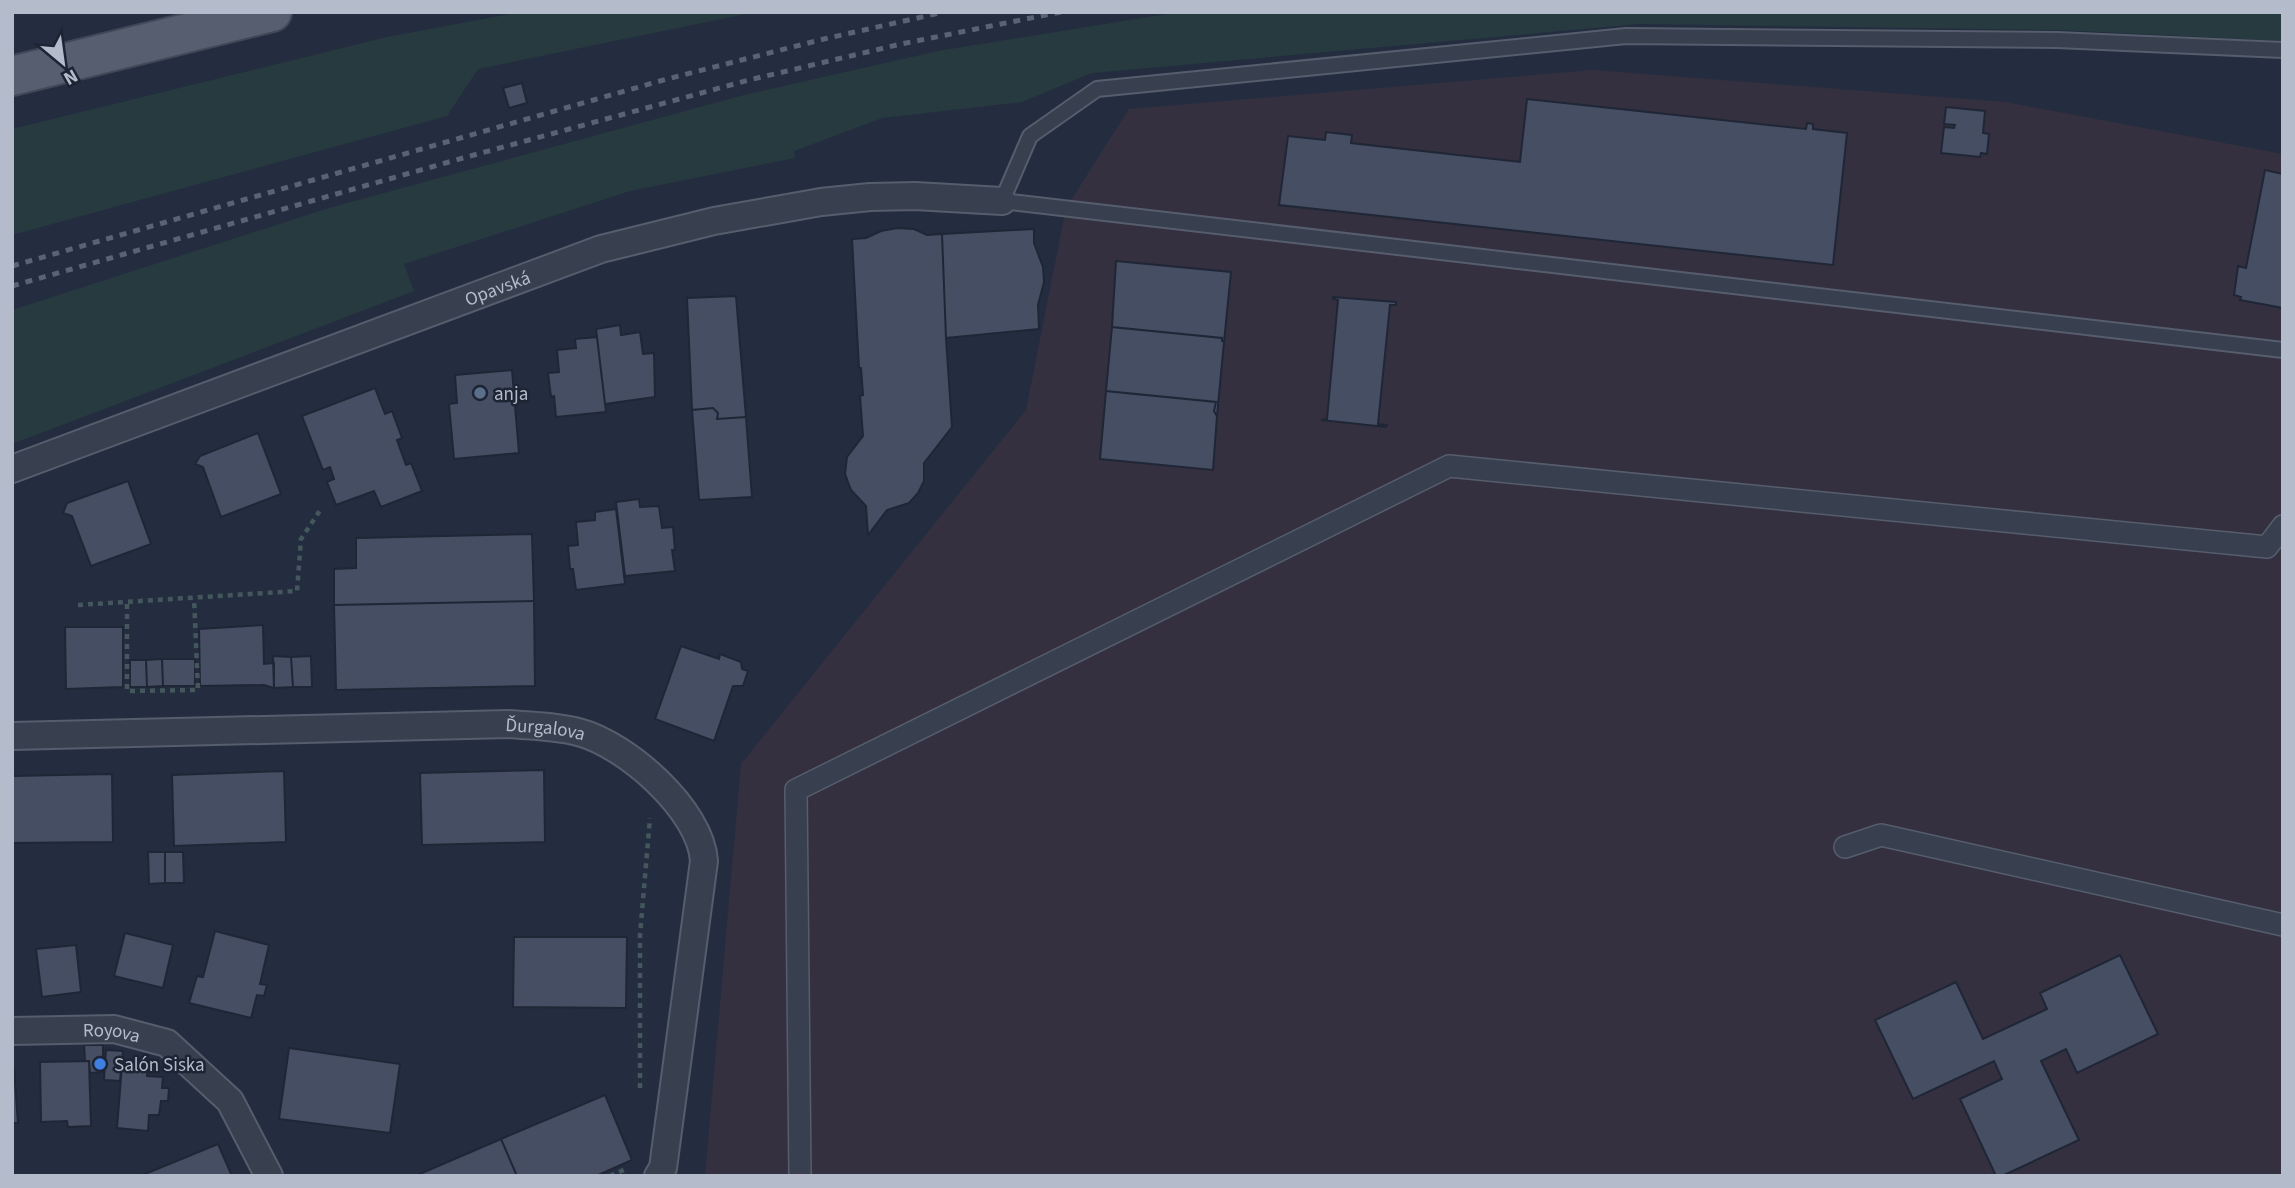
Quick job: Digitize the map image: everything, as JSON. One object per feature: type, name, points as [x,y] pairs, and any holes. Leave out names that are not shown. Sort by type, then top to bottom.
[{"type":"main road","points":[[12,76],[272,12]]},
{"type":"street","name":"Opavská","points":[[12,469],[601,249],[714,221],[821,202],[915,196],[1002,201]]},
{"type":"street","points":[[800,1176],[796,790],[1449,466],[2267,547],[2283,526]]},
{"type":"street","name":"Ďurgalova","points":[[12,736],[509,724],[580,732],[616,749],[644,770],[672,799],[696,832],[704,852],[653,1169]]},
{"type":"street","points":[[1846,847],[1881,835],[2283,925]]},
{"type":"street","name":"Royova","points":[[12,1031],[114,1029],[167,1042],[230,1101],[269,1176]]},
{"type":"lane","points":[[2283,50],[2057,40],[1626,36],[1097,89],[1030,136],[1002,201],[2283,350]]},
{"type":"path","points":[[79,605],[297,591],[301,539],[321,509]]},
{"type":"path","points":[[127,604],[127,691],[198,690],[194,597]]},
{"type":"path","points":[[640,1098],[640,934],[651,807]]},
{"type":"path","points":[[610,1176],[653,1169]]},
{"type":"shaded area","points":[[520,12],[756,12],[478,69],[447,116],[12,235],[12,129],[387,37]]},
{"type":"shaded area","points":[[1179,12],[2283,12],[2283,41],[2058,30],[1640,24],[1092,73],[1022,102],[882,118],[794,151],[795,158],[630,191],[404,264],[414,291],[12,444],[12,310],[329,208],[744,95],[938,51]]},
{"type":"shaded area","points":[[1593,70],[2005,102],[2283,154],[2283,1176],[705,1176],[741,764],[1026,410],[1066,208],[1129,109]]},
{"type":"building","points":[[522,83],[527,103],[509,108],[503,88]]},
{"type":"building","points":[[1527,99],[1806,129],[1807,123],[1813,124],[1813,129],[1847,133],[1833,265],[1279,205],[1288,136],[1325,140],[1326,132],[1352,135],[1351,143],[1520,162]]},
{"type":"building","points":[[1946,107],[1985,111],[1983,133],[1989,134],[1987,154],[1981,153],[1980,157],[1941,153],[1944,127],[1954,128],[1955,125],[1944,124]]},
{"type":"building","points":[[2265,170],[2283,174],[2283,308],[2240,300],[2241,297],[2234,295],[2238,266],[2246,268]]},
{"type":"building","points":[[897,228],[914,229],[927,235],[942,234],[952,427],[924,463],[924,481],[918,493],[909,503],[887,510],[868,535],[866,506],[851,490],[845,474],[847,457],[863,436],[860,396],[863,395],[852,239],[866,238]]},
{"type":"building","points":[[1034,229],[1034,243],[1043,267],[1044,282],[1038,305],[1039,329],[946,338],[942,234]]},
{"type":"building","points":[[1116,261],[1231,272],[1224,342],[1222,338],[1112,327]]},
{"type":"building","points":[[736,296],[746,417],[717,419],[718,413],[713,408],[692,410],[687,298]]},
{"type":"building","points":[[1333,297],[1396,302],[1396,305],[1390,305],[1378,424],[1387,425],[1386,427],[1321,420],[1327,419],[1338,300]]},
{"type":"building","points":[[620,325],[621,335],[640,332],[643,354],[654,353],[655,397],[605,404],[596,329]]},
{"type":"building","points":[[1112,327],[1222,338],[1224,342],[1217,416],[1214,411],[1216,402],[1106,391]]},
{"type":"building","points":[[597,337],[606,412],[556,417],[548,373],[559,372],[557,350],[576,348],[575,339]]},
{"type":"building","points":[[512,370],[519,453],[454,459],[449,404],[457,403],[455,375]]},
{"type":"building","points":[[375,388],[385,414],[392,411],[402,438],[397,440],[406,465],[411,463],[422,491],[381,507],[374,491],[336,505],[327,482],[334,479],[330,467],[323,470],[302,416]]},
{"type":"building","points":[[1106,391],[1216,402],[1213,470],[1100,459]]},
{"type":"building","points":[[713,408],[718,413],[717,419],[746,417],[752,497],[699,500],[692,410]]},
{"type":"building","points":[[258,433],[281,494],[221,517],[203,467],[195,464],[200,456]]},
{"type":"building","points":[[128,481],[151,544],[91,566],[72,516],[63,513],[67,503]]},
{"type":"building","points":[[639,499],[640,507],[659,506],[662,528],[673,527],[675,571],[625,576],[616,502]]},
{"type":"building","points":[[616,509],[625,584],[576,590],[573,569],[570,569],[568,546],[578,545],[576,522],[595,520],[595,512]]},
{"type":"building","points":[[532,534],[534,601],[334,605],[334,569],[356,568],[356,538]]},
{"type":"building","points":[[534,601],[535,686],[336,690],[334,605]]},
{"type":"building","points":[[263,625],[264,664],[274,663],[274,688],[264,685],[200,686],[199,629]]},
{"type":"building","points":[[65,627],[123,627],[123,687],[66,689]]},
{"type":"building","points":[[681,646],[719,659],[720,654],[741,662],[742,669],[748,671],[743,686],[733,686],[714,741],[655,719]]},
{"type":"building","points":[[273,656],[291,657],[293,687],[274,688]]},
{"type":"building","points":[[311,656],[312,687],[293,687],[291,657]]},
{"type":"building","points":[[162,659],[163,686],[147,687],[146,660]]},
{"type":"building","points":[[162,659],[195,659],[195,686],[163,686]]},
{"type":"building","points":[[130,660],[146,660],[147,687],[130,687]]},
{"type":"building","points":[[544,770],[545,842],[422,845],[420,773]]},
{"type":"building","points":[[284,771],[286,842],[174,846],[172,775]]},
{"type":"building","points":[[112,774],[113,842],[12,843],[12,776]]},
{"type":"building","points":[[148,852],[165,852],[165,883],[149,884]]},
{"type":"building","points":[[165,852],[183,852],[184,883],[165,883]]},
{"type":"building","points":[[215,931],[269,945],[260,984],[267,985],[264,996],[257,995],[251,1018],[189,1003],[197,976],[203,977]]},
{"type":"building","points":[[125,933],[173,945],[163,988],[114,976]]},
{"type":"building","points":[[514,937],[627,937],[626,1008],[513,1007]]},
{"type":"building","points":[[76,945],[81,992],[42,997],[36,949]]},
{"type":"building","points":[[2120,955],[2158,1034],[2077,1073],[2066,1049],[2041,1061],[2079,1140],[2002,1176],[1996,1176],[1960,1099],[2002,1079],[1994,1061],[1913,1099],[1875,1020],[1956,982],[1983,1039],[2047,1009],[2040,993]]},
{"type":"building","points":[[84,1045],[103,1045],[103,1072],[90,1073],[89,1061],[85,1061]]},
{"type":"building","points":[[289,1048],[400,1064],[390,1133],[279,1119]]},
{"type":"building","points":[[106,1050],[123,1051],[120,1081],[104,1080]]},
{"type":"building","points":[[89,1061],[91,1126],[68,1127],[67,1121],[41,1122],[40,1062]]},
{"type":"building","points":[[122,1065],[148,1066],[147,1076],[163,1077],[162,1088],[169,1088],[168,1101],[161,1101],[159,1115],[149,1115],[148,1131],[117,1128]]},
{"type":"building","points":[[14,1069],[18,1123],[12,1123]]},
{"type":"building","points":[[605,1095],[632,1160],[596,1176],[517,1176],[501,1139]]},
{"type":"building","points":[[501,1139],[517,1176],[415,1176]]},
{"type":"building","points":[[218,1144],[232,1176],[140,1176]]},
{"type":"railway","points":[[12,266],[667,79],[944,12]]},
{"type":"railway","points":[[12,286],[749,80],[901,44],[1061,12]]},
{"type":"place","name":"anja","points":[[480,393]]},
{"type":"place","name":"Salón Siska","points":[[100,1064]]}]
